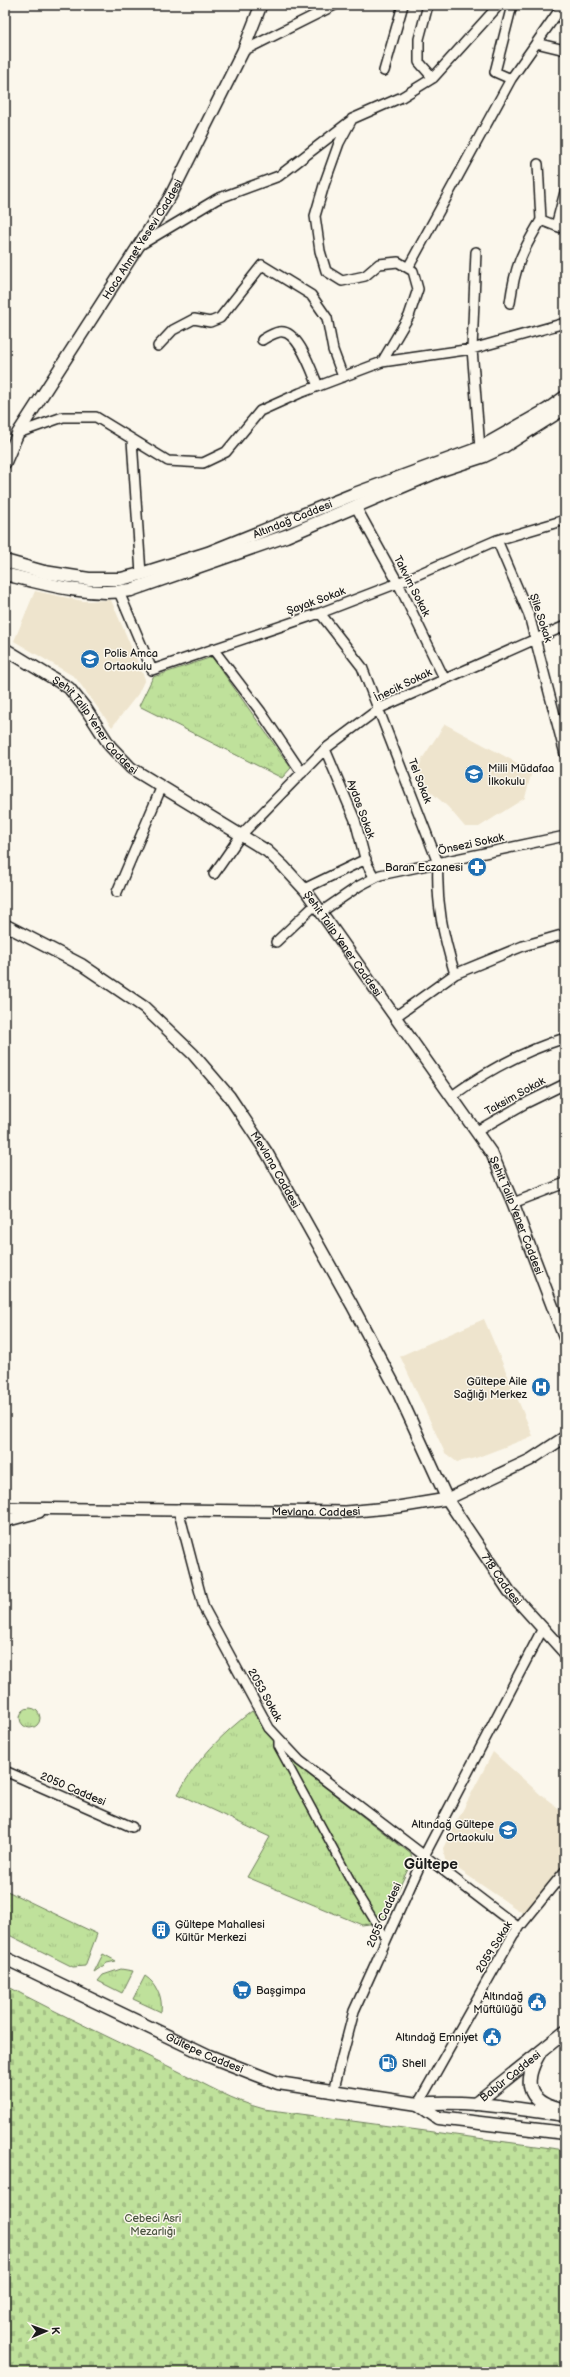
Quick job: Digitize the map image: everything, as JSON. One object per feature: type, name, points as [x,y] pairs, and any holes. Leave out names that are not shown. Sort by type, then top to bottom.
[{"type":"main road","name":"Altındağ Caddesi","points":[[5,561],[44,572],[89,579],[121,579],[142,574],[208,553],[352,495],[480,448],[547,410],[565,397]]},
{"type":"main road","name":"Altındağ Caddesi","points":[[5,574],[76,590],[119,592],[138,588],[286,536],[441,470],[495,451],[565,408]]},
{"type":"main road","name":"Gültepe Caddesi","points":[[5,1958],[238,2068],[278,2083],[418,2104],[438,2102],[475,2104],[564,2115]]},
{"type":"main road","name":"Babür Caddesi","points":[[475,2104],[565,2032]]},
{"type":"main road","points":[[540,2052],[530,2075],[530,2085],[533,2097],[546,2106],[561,2110],[564,2115]]},
{"type":"main road","name":"Gültepe Caddesi","points":[[418,2104],[438,2118],[565,2132]]},
{"type":"street","name":"Hoca Ahmet Yesevi Caddesi","points":[[5,463],[18,434],[170,197],[243,51],[261,5]]},
{"type":"street","points":[[243,51],[335,5]]},
{"type":"street","points":[[384,71],[402,5]]},
{"type":"street","points":[[428,5],[418,40],[419,62],[433,78]]},
{"type":"street","points":[[138,246],[217,199],[279,176],[352,120],[402,97],[433,78],[499,5]]},
{"type":"street","points":[[511,79],[495,72],[512,5]]},
{"type":"street","points":[[408,268],[511,79],[563,5]]},
{"type":"street","points":[[536,43],[565,50]]},
{"type":"street","points":[[352,120],[340,143],[326,178],[315,216],[320,251],[326,271],[342,281],[365,276],[378,264],[398,262],[413,272],[418,289],[409,316],[382,362]]},
{"type":"street","points":[[510,303],[514,276],[522,252],[541,220],[538,164]]},
{"type":"street","points":[[541,220],[561,227],[565,192]]},
{"type":"street","points":[[476,252],[472,349],[480,448]]},
{"type":"street","points":[[158,346],[173,330],[194,319],[210,322],[220,318],[262,265],[311,295],[327,318],[333,350],[343,377]]},
{"type":"street","points":[[18,434],[63,417],[96,416],[132,440],[168,461],[203,463],[226,452],[260,411],[318,386],[382,362],[472,349],[565,323]]},
{"type":"street","points":[[262,340],[280,332],[292,334],[299,344],[318,386]]},
{"type":"street","points":[[132,440],[142,574]]},
{"type":"street","name":"Takvim Sokak","points":[[356,507],[398,583],[444,678]]},
{"type":"street","name":"Şayak Sokak","points":[[119,592],[152,670],[320,613],[398,583],[497,540],[565,520]]},
{"type":"street","name":"Şile Sokak","points":[[497,540],[529,615],[565,754]]},
{"type":"street","name":"Tel Sokak","points":[[320,613],[362,667],[380,708],[438,863],[437,890],[443,936],[455,974]]},
{"type":"street","name":"İnecik Sokak","points":[[214,874],[240,835],[325,749],[380,708],[444,678],[565,626]]},
{"type":"street","name":"Şehit Talip Yener Caddesi","points":[[5,649],[69,688],[117,755],[131,768],[275,858],[304,889],[492,1154],[513,1203],[564,1336]]},
{"type":"street","points":[[213,649],[261,712],[302,773]]},
{"type":"street","name":"Aydos Sokak","points":[[325,749],[355,820],[366,859],[374,877]]},
{"type":"street","points":[[117,892],[162,786]]},
{"type":"street","name":"Önsezi Sokak","points":[[276,942],[318,909],[374,877],[565,836]]},
{"type":"street","points":[[304,889],[366,859]]},
{"type":"street","name":"Mevlana Caddesi","points":[[5,925],[82,965],[144,1007],[189,1050],[224,1090],[268,1153],[352,1305],[397,1390],[446,1499]]},
{"type":"street","points":[[395,1016],[455,974],[523,946],[565,934]]},
{"type":"street","points":[[452,1096],[480,1075],[545,1045],[565,1038]]},
{"type":"street","name":"Taksim Sokak","points":[[477,1131],[524,1104],[565,1084]]},
{"type":"street","points":[[513,1203],[565,1183]]},
{"type":"street","name":"Mevlana. Caddesi","points":[[5,1508],[346,1512],[398,1507],[446,1499],[530,1460],[565,1437]]},
{"type":"street","name":"718 Caddesi","points":[[446,1499],[509,1591],[565,1653]]},
{"type":"street","name":"Mevlana. Caddesi","points":[[5,1521],[50,1509]]},
{"type":"street","name":"2053 Sokak","points":[[178,1509],[204,1608],[269,1728],[300,1761],[519,1928]]},
{"type":"street","name":"2055 Caddesi","points":[[333,2092],[354,2011],[424,1856],[543,1628]]},
{"type":"street","points":[[278,1738],[278,1746],[358,1894],[386,1940]]},
{"type":"street","name":"2050 Caddesi","points":[[5,1771],[132,1827]]},
{"type":"street","name":"2059 Sokak","points":[[418,2104],[519,1928],[565,1871]]},
{"type":"shaded area","name":"Polis Amca Ortaokulu","points":[[35,591],[83,601],[111,600],[145,679],[138,694],[112,727],[75,677],[14,641]]},
{"type":"shaded area","name":"Milli Müdafaa İlkokulu","points":[[445,724],[532,771],[525,798],[479,827],[465,827],[448,807],[415,778],[422,759]]},
{"type":"shaded area","points":[[484,1319],[533,1436],[473,1459],[457,1462],[445,1453],[400,1356]]},
{"type":"shaded area","name":"Altındağ Gültepe Ortaokulu","points":[[493,1752],[541,1795],[565,1813],[565,1863],[524,1914],[445,1860],[443,1848]]},
{"type":"green space","points":[[212,657],[291,768],[282,778],[139,706],[153,677]]},
{"type":"green space","points":[[30,1708],[37,1711],[40,1718],[37,1725],[30,1728],[23,1725],[20,1718],[23,1711]]},
{"type":"green space","points":[[252,1711],[287,1758],[411,1854],[412,1861],[385,1917],[377,1923],[362,1925],[247,1877],[270,1837],[178,1794],[193,1770],[210,1748]]},
{"type":"green space","points":[[5,1890],[97,1934],[85,1966],[73,1967],[5,1933]]},
{"type":"green space","points":[[103,1954],[116,1961],[107,1963],[94,1972]]},
{"type":"green space","points":[[121,1969],[133,1971],[122,1993],[98,1981],[103,1975]]},
{"type":"green space","points":[[145,1976],[153,1983],[158,1991],[161,2001],[161,2012],[133,1999]]},
{"type":"green space","name":"Cebeci Asri Mezarlığı","points":[[5,1985],[220,2092],[253,2106],[264,2109],[565,2150],[565,2372],[5,2372]]},
{"type":"place","name":"Polis Amca Ortaokulu","points":[[90,659]]},
{"type":"place","name":"Milli Müdafaa İlkokulu","points":[[474,774]]},
{"type":"place","name":"Baran Eczanesi","points":[[477,867]]},
{"type":"place","name":"Gültepe Aile Sağlığı Merkez","points":[[541,1387]]},
{"type":"place","name":"Altındağ Gültepe Ortaokulu","points":[[508,1830]]},
{"type":"place","name":"Gültepe Mahallesi Kültür Merkezi","points":[[161,1930]]},
{"type":"place","name":"Başgimpa","points":[[242,1990]]},
{"type":"place","name":"Altındağ Müftülüğü","points":[[537,2002]]},
{"type":"place","name":"Altındağ Emniyet","points":[[492,2037]]},
{"type":"place","name":"Shell","points":[[388,2063]]},
{"type":"district","name":"Gültepe","points":[[431,1864]]}]
